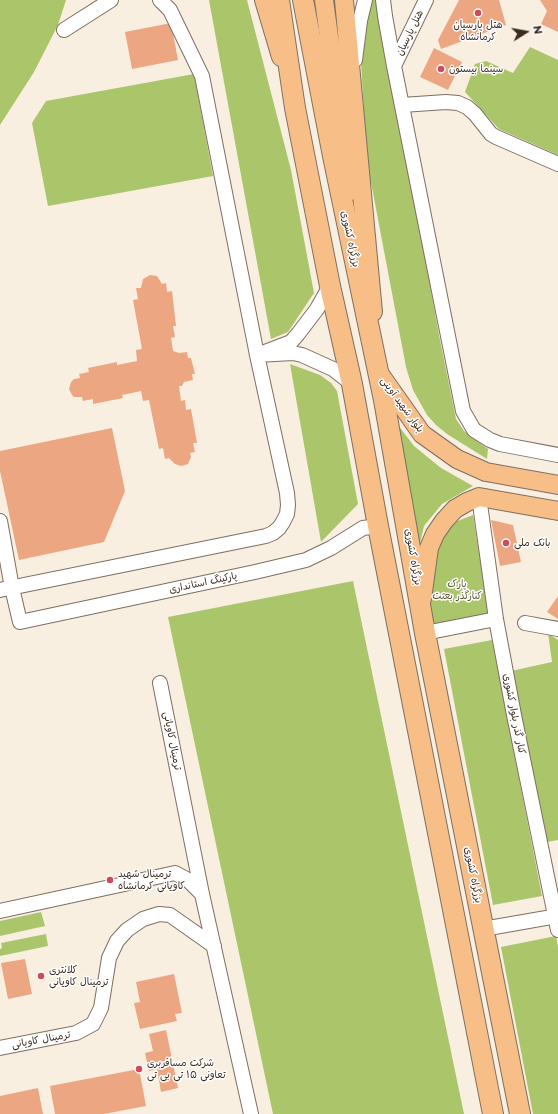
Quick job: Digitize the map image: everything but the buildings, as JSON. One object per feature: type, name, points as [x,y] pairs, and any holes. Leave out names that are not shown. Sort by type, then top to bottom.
[{"type":"highway","points":[[279,0],[295,108],[330,286],[352,384],[378,526],[493,1114]]},
{"type":"highway","name":"بزرگراه کشوری","points":[[303,0],[367,321],[379,373],[421,604],[425,634],[520,1114]]},
{"type":"main road","points":[[264,0],[295,108]]},
{"type":"main road","points":[[324,0],[367,321]]},
{"type":"main road","points":[[344,0],[379,373]]},
{"type":"main road","name":"بلوار شهید آوینی","points":[[379,373],[422,434],[457,459],[486,472],[558,485]]},
{"type":"main road","points":[[479,497],[486,472]]},
{"type":"main road","points":[[421,604],[429,548],[435,534],[455,509],[479,497],[558,511]]},
{"type":"street","points":[[64,30],[111,0]]},
{"type":"street","points":[[0,521],[6,589],[266,536],[279,528],[284,522],[287,514],[287,493],[257,355],[202,76],[170,10],[160,0]]},
{"type":"street","points":[[352,84],[360,21],[365,0]]},
{"type":"street","points":[[383,0],[394,66],[463,411],[474,430],[490,440],[500,444],[558,455]]},
{"type":"street","name":"هتل پارسیان","points":[[394,66],[426,0]]},
{"type":"street","points":[[402,105],[446,102],[458,103],[467,107],[475,114],[491,134],[558,164]]},
{"type":"street","points":[[257,355],[291,342],[317,309],[330,286]]},
{"type":"street","points":[[257,355],[293,353],[302,355],[333,369],[352,384]]},
{"type":"street","name":"کنار گذر بلوار کشوری","points":[[479,497],[496,619],[514,715],[557,921]]},
{"type":"street","name":"پارکینگ استانداری","points":[[6,589],[20,622],[306,560],[331,548],[363,528],[378,526]]},
{"type":"street","points":[[425,634],[496,619]]},
{"type":"street","points":[[525,623],[558,629]]},
{"type":"street","name":"ترمینال کاویانی","points":[[160,683],[202,894],[251,1114]]},
{"type":"street","points":[[0,911],[175,873],[188,880],[202,894]]},
{"type":"street","name":"ترمینال کاویانی","points":[[0,1048],[76,1034],[93,1024],[101,1008],[109,958],[117,941],[127,930],[143,919],[159,914],[170,915],[214,946]]},
{"type":"street","points":[[483,929],[557,921]]},
{"type":"green space","points":[[0,0],[66,0],[58,25],[34,72],[0,125]]},
{"type":"green space","points":[[209,0],[247,0],[291,170],[314,293],[288,332],[271,339]]},
{"type":"green space","points":[[371,0],[376,0],[379,3],[439,335],[456,419],[464,431],[488,449],[487,459],[447,434],[427,415],[413,390],[406,367],[370,177],[361,63],[363,23]]},
{"type":"green space","points":[[530,47],[558,60],[558,155],[499,129],[465,92],[475,64],[486,61],[513,73]]},
{"type":"green space","points":[[194,74],[213,176],[48,206],[32,123],[46,101]]},
{"type":"green space","points":[[290,364],[320,375],[331,383],[337,391],[358,504],[321,542]]},
{"type":"green space","points":[[398,425],[414,446],[441,468],[473,486],[442,504],[424,526],[419,547]]},
{"type":"green space","name":"پارک کنارگذر بعثت","points":[[473,515],[489,615],[432,626],[429,579],[438,543],[455,522]]},
{"type":"green space","points":[[353,581],[464,1114],[273,1114],[168,617]]},
{"type":"green space","points":[[548,633],[558,640],[558,840],[547,842],[511,671],[552,662]]},
{"type":"green space","points":[[492,640],[542,896],[493,905],[444,649]]},
{"type":"green space","points":[[41,912],[45,926],[0,936],[0,921]]},
{"type":"green space","points":[[46,934],[48,946],[0,956],[0,949],[2,948],[1,943]]},
{"type":"green space","points":[[556,936],[558,947],[558,1114],[533,1114],[501,947]]},
{"type":"place","name":"هتل پارسیان کرمانشاه","points":[[478,13]]},
{"type":"place","name":"سینما بیستون","points":[[441,69]]},
{"type":"place","name":"بانک ملی","points":[[506,543]]},
{"type":"place","name":"ترمینال شهید کاویانی کرمانشاه","points":[[110,880]]},
{"type":"place","name":"کلانتری ترمینال کاویانی","points":[[41,976]]},
{"type":"place","name":"شرکت مسافربری تعاونی ۱۵ تی بی تی","points":[[139,1069]]}]
